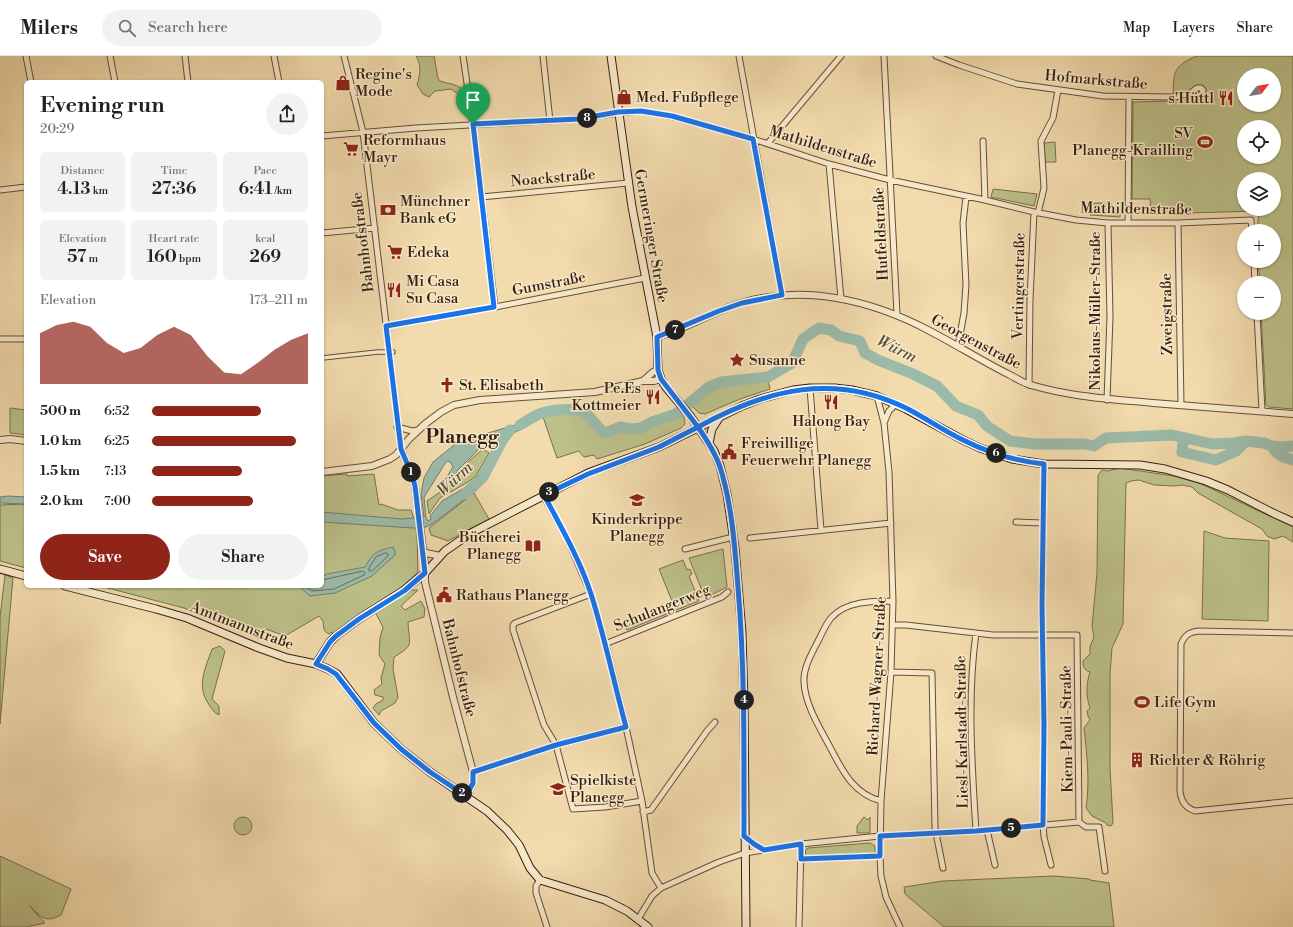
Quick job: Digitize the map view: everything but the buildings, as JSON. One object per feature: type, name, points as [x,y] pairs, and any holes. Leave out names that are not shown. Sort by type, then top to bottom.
[{"type":"main road","name":"Germeringer Straße","points":[[611,56],[628,183],[657,337],[658,370],[661,379],[698,427],[714,451],[724,480],[733,537],[742,633],[746,927]]},
{"type":"main road","points":[[316,664],[330,642],[336,636],[359,619],[404,591],[425,573],[451,546],[471,533],[588,474],[659,447],[742,406],[760,399],[793,390],[835,388],[852,390],[877,396],[896,404],[980,448],[1012,459],[1044,464],[1140,465],[1165,469],[1206,481],[1228,490],[1273,514],[1293,522]]},
{"type":"main road","points":[[709,443],[712,429],[721,416]]},
{"type":"main road","points":[[0,569],[24,575]]},
{"type":"main road","name":"Amtmannstraße","points":[[73,588],[187,618],[259,648],[287,658],[316,664],[336,674],[374,723],[401,749],[430,772],[487,811],[507,830],[519,845],[530,868],[540,880]]},
{"type":"main road","points":[[540,880],[605,900],[626,911],[648,927]]},
{"type":"street","points":[[26,56],[31,80]]},
{"type":"street","points":[[110,56],[114,80]]},
{"type":"street","points":[[185,56],[188,80]]},
{"type":"street","points":[[274,56],[279,80]]},
{"type":"street","name":"Bahnhofstraße","points":[[344,56],[363,132],[386,326],[391,352],[401,449],[415,486],[423,550],[425,582],[473,772],[473,783],[466,796]]},
{"type":"street","points":[[462,56],[473,124],[494,307]]},
{"type":"street","points":[[543,56],[550,121]]},
{"type":"street","points":[[739,56],[782,295]]},
{"type":"street","points":[[768,144],[841,56]]},
{"type":"street","name":"Hutfeldstraße","points":[[884,56],[897,314]]},
{"type":"street","name":"Hofmarkstraße","points":[[936,56],[1017,84],[1103,96],[1187,96]]},
{"type":"street","name":"Vertingerstraße","points":[[1029,385],[1030,300],[1036,213],[1044,188],[1041,141],[1053,118],[1058,90]]},
{"type":"street","points":[[1128,223],[1129,97]]},
{"type":"street","name":"Mathildenstraße","points":[[324,136],[473,124],[579,119],[618,112],[641,111],[672,116],[753,139],[829,164],[890,180],[985,200],[1036,213],[1076,220],[1108,223],[1178,223],[1251,220],[1251,224]]},
{"type":"street","points":[[983,140],[985,200]]},
{"type":"street","points":[[829,164],[841,299]]},
{"type":"street","name":"Noackstraße","points":[[481,197],[628,183]]},
{"type":"street","points":[[0,190],[24,187]]},
{"type":"street","points":[[958,346],[964,313],[966,285],[963,223],[966,197]]},
{"type":"street","name":"Nikolaus-Müller-Straße","points":[[1107,400],[1110,317],[1108,223]]},
{"type":"street","name":"Zweigstraße","points":[[1178,223],[1181,405]]},
{"type":"street","points":[[324,234],[375,228]]},
{"type":"street","name":"Gumstraße","points":[[386,326],[645,278]]},
{"type":"street","name":"Georgenstraße","points":[[657,337],[742,303],[782,295],[812,295],[874,306],[897,314],[1029,385],[1069,394],[1107,400],[1293,414]]},
{"type":"street","points":[[1256,320],[1262,412]]},
{"type":"street","points":[[0,340],[24,339]]},
{"type":"street","points":[[324,358],[391,352]]},
{"type":"street","points":[[643,381],[653,372],[658,370]]},
{"type":"street","points":[[324,472],[372,466],[390,459],[418,430],[440,412],[454,405],[480,400],[595,392],[643,381],[654,381],[661,379]]},
{"type":"street","points":[[810,388],[820,530]]},
{"type":"street","name":"Richard-Wagner-Straße","points":[[877,396],[884,423],[889,472],[893,601],[891,672],[881,801],[880,856],[881,876],[886,897],[900,927]]},
{"type":"street","points":[[884,423],[889,411],[896,404]]},
{"type":"street","points":[[398,427],[412,431],[418,430]]},
{"type":"street","points":[[0,440],[10,439],[24,441]]},
{"type":"street","points":[[1044,464],[1042,523],[1044,726],[1043,825],[1044,837],[1051,865]]},
{"type":"street","points":[[544,495],[567,538],[591,594],[626,727],[644,812],[652,874],[661,888]]},
{"type":"street","points":[[1016,522],[1042,523]]},
{"type":"street","points":[[750,538],[891,523]]},
{"type":"street","points":[[685,549],[733,537]]},
{"type":"street","points":[[423,550],[426,553],[440,556]]},
{"type":"street","name":"Schulangerweg","points":[[605,644],[722,597],[728,592]]},
{"type":"street","points":[[591,594],[521,620],[513,625],[513,630],[544,725],[556,745],[573,808],[605,807],[642,801]]},
{"type":"street","points":[[881,801],[866,796],[852,784],[842,770],[811,711],[806,696],[804,682],[806,669],[811,655],[830,619],[842,609],[854,604],[893,601]]},
{"type":"street","points":[[893,625],[906,625],[976,633],[1042,636]]},
{"type":"street","points":[[1293,633],[1199,631],[1185,636],[1181,644],[1180,791],[1181,798],[1187,807],[1199,811],[1293,801]]},
{"type":"street","name":"Liesl-Karlstadt-Straße","points":[[976,633],[972,704],[972,753],[976,831]]},
{"type":"street","name":"Kiem-Pauli-Straße","points":[[1042,636],[1077,635],[1080,822]]},
{"type":"street","points":[[891,672],[932,673],[935,832],[943,868]]},
{"type":"street","points":[[644,812],[651,810],[715,722]]},
{"type":"street","points":[[473,772],[556,745],[626,727]]},
{"type":"street","points":[[638,919],[652,896],[661,888],[719,862],[745,854],[801,844],[880,836],[976,831],[1080,822],[1086,827],[1100,827],[1105,871]]},
{"type":"street","points":[[987,830],[995,865]]},
{"type":"street","points":[[744,836],[764,850]]},
{"type":"street","points":[[799,927],[801,844]]},
{"type":"street","points":[[801,859],[880,856]]},
{"type":"street","points":[[540,880],[536,886],[536,893],[547,927]]},
{"type":"green space","points":[[416,56],[434,56],[438,78],[440,81],[462,89],[464,91],[462,97],[451,89],[435,91],[429,97],[423,94],[417,85],[420,70]]},
{"type":"green space","name":"SV Planegg-Krailling","points":[[1197,56],[1293,56],[1293,409],[1269,407],[1266,405],[1261,320],[1281,320],[1281,276],[1259,276],[1259,268],[1281,268],[1281,224],[1258,224],[1258,216],[1281,216],[1281,172],[1237,172],[1237,212],[1151,214],[1150,199],[1132,199],[1133,102],[1173,101],[1175,73],[1182,64]]},
{"type":"green space","points":[[1055,142],[1056,162],[1045,162],[1044,143]]},
{"type":"green space","points":[[993,189],[1037,194],[1034,206],[991,197]]},
{"type":"green space","points":[[1090,203],[1111,203],[1111,210],[1121,211],[1120,217],[1090,215]]},
{"type":"green space","points":[[768,380],[770,389],[740,399],[705,414],[699,413],[692,406],[712,388],[723,385]]},
{"type":"green space","points":[[10,408],[24,410],[24,435],[10,433]]},
{"type":"green space","points":[[566,413],[578,414],[586,417],[596,431],[604,436],[621,430],[631,433],[643,430],[681,414],[684,418],[685,424],[681,428],[645,444],[597,459],[594,455],[584,457],[579,451],[557,458],[543,417]]},
{"type":"green space","points":[[483,449],[489,453],[476,476],[440,498],[429,514],[427,501],[443,490],[470,460]]},
{"type":"green space","points":[[1120,468],[1174,476],[1199,483],[1293,527],[1293,542],[1283,536],[1274,539],[1267,536],[1262,529],[1198,493],[1192,487],[1182,485],[1154,485],[1139,480],[1126,483],[1123,624],[1112,648],[1110,673],[1110,768],[1113,823],[1111,826],[1092,816],[1086,808],[1088,778],[1084,728],[1090,720],[1087,711],[1090,708],[1087,690],[1090,672],[1084,668],[1083,661],[1090,654],[1090,647],[1094,637],[1092,626],[1097,573],[1098,475],[1102,470],[1108,471]]},
{"type":"green space","points":[[374,474],[379,505],[381,504],[398,510],[411,510],[414,517],[417,548],[418,572],[401,588],[359,614],[333,634],[332,632],[329,634],[325,631],[323,621],[319,616],[285,636],[266,629],[261,639],[184,608],[108,588],[324,588],[324,476]]},
{"type":"green space","points":[[474,493],[489,519],[448,541],[431,535],[429,528]]},
{"type":"green space","points":[[24,504],[24,567],[0,561],[0,505]]},
{"type":"green space","points":[[1204,531],[1225,538],[1269,541],[1268,621],[1202,619]]},
{"type":"green space","points":[[723,549],[727,587],[705,598],[689,558]]},
{"type":"green space","points":[[683,560],[687,570],[690,569],[692,574],[689,576],[699,601],[627,630],[625,625],[674,606],[659,569]]},
{"type":"green space","points":[[5,575],[13,578],[0,724],[0,617]]},
{"type":"green space","points":[[409,590],[418,590],[401,606],[405,610],[421,601],[425,609],[424,617],[408,622],[410,640],[408,646],[405,650],[394,657],[393,669],[398,697],[395,703],[381,711],[379,715],[373,708],[376,704],[383,700],[383,697],[375,695],[374,690],[382,684],[381,678],[385,664],[379,655],[380,638],[383,627],[375,612]]},
{"type":"green space","points":[[220,646],[225,651],[212,699],[219,706],[219,715],[213,710],[204,696],[202,683],[212,649]]},
{"type":"green space","points":[[243,817],[247,818],[251,822],[251,830],[247,834],[243,835],[239,834],[235,830],[234,826],[235,822],[239,818]]},
{"type":"green space","points":[[864,817],[868,820],[870,817],[870,833],[857,833],[857,826]]},
{"type":"green space","points":[[870,843],[875,846],[875,853],[805,856],[806,849],[808,848]]},
{"type":"green space","points":[[0,856],[71,889],[61,915],[51,919],[43,918],[29,905],[45,923],[26,927],[0,927]]},
{"type":"green space","points":[[1054,876],[1089,879],[1109,883],[1114,927],[944,927],[905,894],[904,887],[943,881]]},
{"type":"water","points":[[532,418],[523,428],[510,435],[481,443],[477,451],[458,470],[452,480],[448,481],[446,478],[453,467],[451,463],[448,461],[446,462],[424,497],[426,517],[428,521],[431,519],[430,516],[442,501],[473,483],[477,486],[477,490],[432,524],[426,527],[413,528],[324,522],[324,512],[402,519],[424,517],[421,494],[424,478],[433,462],[458,442],[515,425],[526,419]]},
{"type":"water","points":[[0,497],[24,497],[24,504],[0,503]]},
{"type":"water","points":[[393,547],[395,555],[372,576],[335,593],[310,596],[301,588],[324,588],[324,576],[365,567],[373,555]]},
{"type":"waterway","name":"Würm","points":[[520,425],[537,415],[544,413],[556,410],[576,410],[585,413],[605,433],[620,427],[632,429],[641,428],[652,422],[676,414],[709,387],[721,382],[768,377],[792,363],[803,339],[819,328],[831,330],[839,336],[860,341],[865,353],[937,386],[956,406],[978,415],[987,426],[1010,441],[1035,444],[1085,444],[1094,446],[1106,438],[1172,435],[1212,444],[1246,441],[1264,443],[1272,446],[1293,446]]},
{"type":"waterway","name":"Würm","points":[[465,494],[483,477],[503,439],[510,430]]},
{"type":"waterway","name":"Würm","points":[[1186,438],[1183,444],[1182,452],[1216,460],[1236,451],[1246,441]]},
{"type":"waterway","name":"Würm","points":[[1272,446],[1278,454],[1293,460]]},
{"type":"place","name":"Regine's Mode","points":[[343,83]]},
{"type":"place","name":"Med. Fußpflege","points":[[624,97]]},
{"type":"place","name":"s'Hüttl","points":[[1226,98]]},
{"type":"place","name":"SV Planegg-Krailling","points":[[1205,142]]},
{"type":"place","name":"Reformhaus Mayr","points":[[351,149]]},
{"type":"place","name":"Münchner Bank eG","points":[[388,210]]},
{"type":"place","name":"Edeka","points":[[395,252]]},
{"type":"place","name":"Mi Casa Su Casa","points":[[394,290]]},
{"type":"place","name":"Susanne","points":[[737,360]]},
{"type":"place","name":"St. Elisabeth","points":[[447,385]]},
{"type":"place","name":"Pe.Es Kottmeier","points":[[653,397]]},
{"type":"place","name":"Halong Bay","points":[[831,402]]},
{"type":"place","name":"Freiwillige Feuerwehr Planegg","points":[[729,452]]},
{"type":"place","name":"Kinderkrippe Planegg","points":[[637,500]]},
{"type":"place","name":"Bücherei Planegg","points":[[533,546]]},
{"type":"place","name":"Rathaus Planegg","points":[[444,595]]},
{"type":"place","name":"Life Gym","points":[[1142,702]]},
{"type":"place","name":"Richter & Röhrig","points":[[1137,760]]},
{"type":"place","name":"Spielkiste Planegg","points":[[558,789]]},
{"type":"district","name":"Planegg","points":[[462,437]]},
{"type":"route","points":[[473,124],[494,307],[386,326],[396,419],[401,449],[415,486],[425,573],[404,591],[359,619],[336,636],[330,642],[316,664],[336,674],[374,723],[401,749],[430,772],[466,796],[473,783],[473,772],[556,745],[626,727],[607,649],[591,594],[567,538],[544,495],[588,474],[659,447],[698,427],[714,451],[720,466],[727,494],[735,548],[742,633],[744,703],[744,836],[764,850],[801,844],[801,859],[880,856],[880,836],[976,831],[1043,825],[1044,726],[1042,523],[1044,464],[1012,459],[980,448],[888,400],[868,393],[835,388],[793,390],[760,399],[698,427],[661,379],[658,370],[657,337],[742,303],[782,295],[753,139],[672,116],[641,111],[618,112],[579,119],[473,124]]}]
